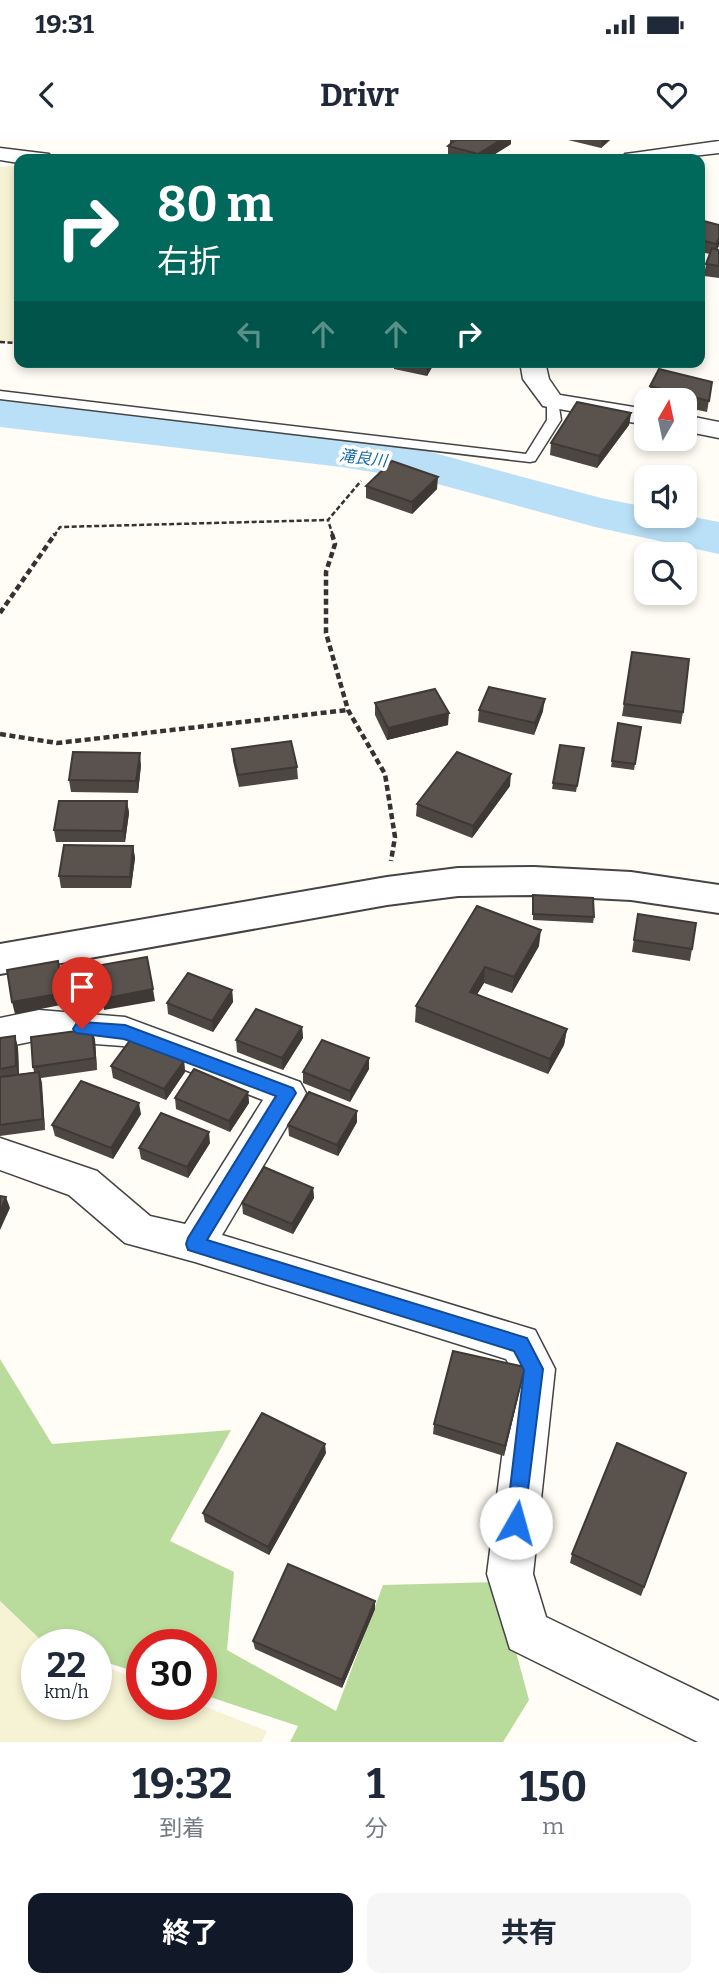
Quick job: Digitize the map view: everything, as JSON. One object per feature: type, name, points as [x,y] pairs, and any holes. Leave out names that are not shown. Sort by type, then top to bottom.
[{"type":"street","points":[[660,154],[719,147]]},
{"type":"street","points":[[534,368],[537,379],[552,401],[634,415]]},
{"type":"street","points":[[697,426],[719,430]]},
{"type":"street","points":[[0,959],[387,891],[458,882],[534,881],[631,886],[719,899]]},
{"type":"street","points":[[0,1034],[39,1025],[125,1032],[287,1093],[195,1244]]},
{"type":"street","points":[[0,1154],[83,1183],[139,1231],[195,1244],[520,1344],[534,1369],[510,1574],[527,1632],[719,1727]]},
{"type":"lane","points":[[0,396],[530,458],[554,421],[552,401]]},
{"type":"path","points":[[0,613],[60,527],[328,520],[361,481]]},
{"type":"path","points":[[328,520],[335,544],[326,572],[326,633],[348,710],[385,774],[395,837],[387,891]]},
{"type":"path","points":[[0,734],[57,743],[348,710]]},
{"type":"shaded area","points":[[14,166],[14,343],[0,343],[0,167]]},
{"type":"shaded area","points":[[0,1600],[30,1629],[21,1629],[21,1720],[112,1720],[112,1669],[126,1675],[126,1720],[217,1720],[217,1711],[267,1731],[262,1742],[0,1742]]},
{"type":"green space","points":[[0,1359],[52,1444],[231,1430],[170,1541],[234,1572],[227,1650],[336,1711],[383,1585],[497,1582],[529,1700],[503,1742],[290,1742],[298,1726],[217,1699],[217,1629],[126,1629],[126,1669],[112,1664],[112,1629],[29,1629],[0,1601]]},
{"type":"building","points":[[455,140],[501,140],[478,154],[448,146]]},
{"type":"building","points":[[705,221],[719,225],[716,244],[705,241]]},
{"type":"building","points":[[712,248],[719,250],[719,266],[706,264]]},
{"type":"building","points":[[659,369],[712,382],[709,401],[697,398],[697,388],[650,386]]},
{"type":"building","points":[[577,402],[631,413],[599,456],[551,443]]},
{"type":"building","points":[[392,461],[438,477],[412,502],[366,486]]},
{"type":"building","points":[[632,652],[689,659],[683,712],[624,704]]},
{"type":"building","points":[[489,687],[545,699],[535,723],[479,710]]},
{"type":"building","points":[[435,689],[449,713],[388,728],[375,703]]},
{"type":"building","points":[[618,723],[641,727],[635,764],[612,761]]},
{"type":"building","points":[[291,741],[297,767],[238,775],[232,749]]},
{"type":"building","points":[[560,745],[584,748],[577,786],[553,783]]},
{"type":"building","points":[[73,752],[140,753],[136,781],[69,780]]},
{"type":"building","points":[[457,752],[511,774],[473,826],[417,804]]},
{"type":"building","points":[[59,801],[127,801],[123,831],[54,830]]},
{"type":"building","points":[[64,845],[133,846],[130,877],[59,876]]},
{"type":"building","points":[[533,895],[593,898],[594,917],[533,914]]},
{"type":"building","points":[[477,906],[541,930],[514,977],[485,967],[470,992],[567,1029],[550,1059],[416,1006]]},
{"type":"building","points":[[638,914],[696,923],[692,949],[634,940]]},
{"type":"building","points":[[147,957],[153,989],[102,999],[96,966]]},
{"type":"building","points":[[58,961],[63,993],[12,1002],[7,970]]},
{"type":"building","points":[[188,973],[232,990],[212,1021],[167,1003]]},
{"type":"building","points":[[256,1009],[302,1027],[282,1058],[236,1040]]},
{"type":"building","points":[[92,1029],[95,1058],[33,1067],[31,1037]]},
{"type":"building","points":[[15,1036],[16,1066],[0,1069],[0,1038]]},
{"type":"building","points":[[131,1039],[184,1061],[164,1089],[111,1066]]},
{"type":"building","points":[[322,1040],[369,1058],[350,1091],[303,1072]]},
{"type":"building","points":[[194,1069],[248,1092],[229,1121],[175,1098]]},
{"type":"building","points":[[39,1072],[43,1119],[0,1125],[0,1077]]},
{"type":"building","points":[[81,1081],[139,1103],[111,1148],[52,1125]]},
{"type":"building","points":[[309,1092],[357,1111],[337,1145],[288,1125]]},
{"type":"building","points":[[161,1113],[209,1132],[187,1167],[139,1148]]},
{"type":"building","points":[[264,1167],[313,1188],[292,1224],[242,1203]]},
{"type":"building","points":[[0,1196],[6,1197],[0,1212]]},
{"type":"building","points":[[453,1351],[525,1367],[505,1446],[434,1424]]},
{"type":"building","points":[[262,1413],[325,1444],[268,1547],[203,1513]]},
{"type":"building","points":[[617,1443],[686,1473],[644,1587],[572,1554]]},
{"type":"building","points":[[288,1564],[375,1601],[342,1680],[253,1641]]},
{"type":"waterway","name":"滝良川","points":[[0,413],[341,452],[427,466],[595,512],[719,538]]},
{"type":"route","points":[[82,1029],[125,1032],[287,1093],[195,1244],[520,1344],[534,1369],[516,1523]]}]
